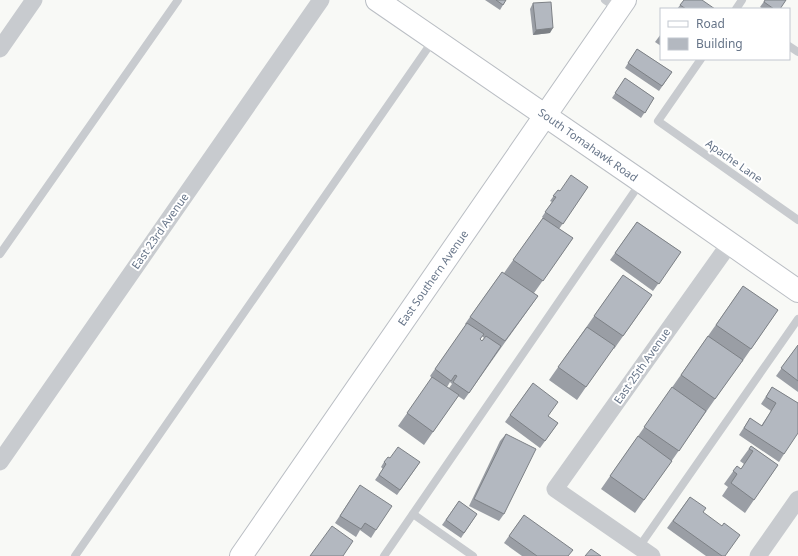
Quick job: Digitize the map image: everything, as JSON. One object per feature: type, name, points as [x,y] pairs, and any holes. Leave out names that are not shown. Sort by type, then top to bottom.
[{"type":"main road","name":"South Tomahawk Road","points":[[377,0],[730,242],[798,291]]},
{"type":"main road","name":"East Southern Avenue","points":[[241,556],[545,115],[616,3]]},
{"type":"street","points":[[0,48],[34,0]]},
{"type":"street","name":"East 23rd Avenue","points":[[0,462],[321,0]]},
{"type":"street","name":"East 25th Avenue","points":[[646,552],[555,489],[730,242]]},
{"type":"street","points":[[758,556],[798,499]]},
{"type":"lane","points":[[0,254],[178,0]]},
{"type":"lane","points":[[75,556],[434,39]]},
{"type":"lane","name":"Apache Lane","points":[[700,60],[658,121],[798,220]]},
{"type":"lane","points":[[384,556],[642,182]]},
{"type":"lane","points":[[646,552],[798,319]]},
{"type":"lane","points":[[413,514],[473,556]]},
{"type":"building","points":[[496,0],[506,0],[503,5]]},
{"type":"building","points":[[684,0],[702,0],[714,8],[684,8],[680,5]]},
{"type":"building","points":[[765,0],[786,0],[781,8],[773,8],[764,2]]},
{"type":"building","points":[[551,2],[553,28],[536,30],[533,3]]},
{"type":"building","points":[[637,49],[672,72],[662,86],[628,63]]},
{"type":"building","points":[[625,78],[654,98],[645,113],[615,93]]},
{"type":"building","points":[[571,175],[588,187],[563,224],[545,212],[556,197],[553,196],[558,190],[560,191]]},
{"type":"building","points":[[543,218],[573,238],[543,281],[513,260]]},
{"type":"building","points":[[637,222],[681,252],[659,284],[615,253]]},
{"type":"building","points":[[502,272],[538,296],[505,341],[470,317]]},
{"type":"building","points":[[623,275],[652,295],[623,336],[594,316]]},
{"type":"building","points":[[743,286],[778,310],[751,349],[716,325]]},
{"type":"building","points":[[467,323],[484,334],[480,339],[482,341],[486,336],[501,346],[469,393],[453,382],[457,376],[455,375],[451,381],[435,369]]},
{"type":"building","points":[[587,327],[615,346],[586,387],[558,367]]},
{"type":"building","points":[[708,336],[743,360],[715,399],[681,375]]},
{"type":"building","points":[[798,345],[798,381],[781,368]]},
{"type":"building","points":[[432,377],[459,395],[433,432],[407,413]]},
{"type":"building","points":[[533,383],[558,402],[548,416],[558,423],[545,441],[510,415]]},
{"type":"building","points":[[672,387],[706,411],[679,451],[644,427]]},
{"type":"building","points":[[772,387],[798,403],[798,433],[784,454],[744,428],[750,418],[762,426],[776,403],[766,397]]},
{"type":"building","points":[[506,434],[536,449],[504,514],[474,499]]},
{"type":"building","points":[[638,436],[672,461],[644,500],[610,476]]},
{"type":"building","points":[[751,446],[778,465],[754,500],[731,483],[737,474],[733,471],[737,466],[741,469],[753,451],[749,449]]},
{"type":"building","points":[[398,447],[420,462],[400,490],[379,475],[386,464],[384,462],[388,457],[390,458]]},
{"type":"building","points":[[360,485],[392,506],[376,530],[365,523],[361,529],[340,516]]},
{"type":"building","points":[[690,497],[706,508],[703,512],[722,526],[724,523],[740,535],[725,556],[722,556],[673,521]]},
{"type":"building","points":[[459,501],[477,514],[464,533],[446,520]]},
{"type":"building","points":[[524,515],[573,550],[568,556],[537,556],[509,536]]},
{"type":"building","points":[[332,526],[353,541],[343,556],[310,556]]},
{"type":"building","points":[[591,549],[601,556],[585,556]]}]
